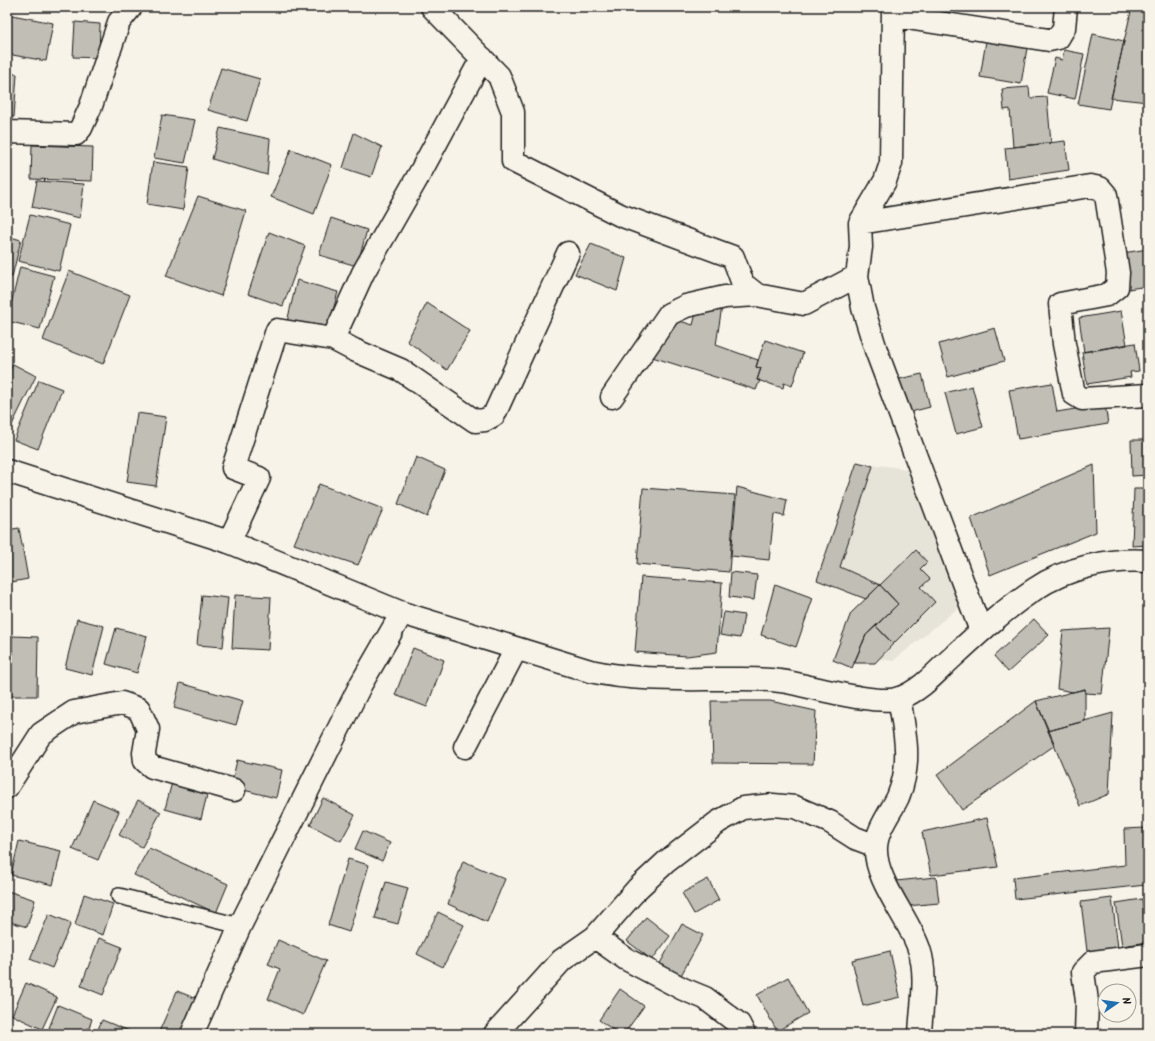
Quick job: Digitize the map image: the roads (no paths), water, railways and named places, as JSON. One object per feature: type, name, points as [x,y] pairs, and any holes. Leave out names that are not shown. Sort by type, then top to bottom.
[{"type":"street","points":[[7,132],[76,134],[81,128],[91,106],[119,22],[131,7]]},
{"type":"street","points":[[432,7],[499,76],[513,112],[513,161],[620,215],[733,257],[743,284],[756,295]]},
{"type":"street","points":[[981,631],[876,350],[863,308],[857,276],[861,247],[860,223],[885,181],[890,163],[894,12],[1049,40],[1058,38],[1064,28],[1066,7]]},
{"type":"street","points":[[333,339],[362,273],[420,173],[482,58]]},
{"type":"street","points":[[860,223],[1090,186],[1100,188],[1106,195],[1118,273],[1116,287],[1107,295],[1060,304],[1064,344],[1074,394],[1082,399],[1148,395]]},
{"type":"street","points":[[229,542],[259,478],[233,468],[277,330],[333,339],[354,350],[401,370],[475,421],[485,420],[494,415],[568,253]]},
{"type":"street","points":[[612,397],[669,314],[686,306],[702,301],[725,297],[756,295],[804,304],[857,276]]},
{"type":"street","points":[[7,471],[229,542],[402,613],[590,671],[615,677],[713,679],[757,678],[880,700],[899,698],[916,690],[981,631],[1035,588],[1061,576],[1085,568],[1112,562],[1148,560]]},
{"type":"street","points":[[192,1034],[240,926],[361,684],[402,613]]},
{"type":"street","points":[[465,747],[516,649]]},
{"type":"street","points":[[899,698],[907,744],[907,770],[898,796],[884,822],[876,846],[881,876],[920,950],[923,973],[920,1034]]},
{"type":"street","points":[[7,787],[41,734],[74,712],[122,702],[139,709],[148,729],[144,753],[145,761],[152,767],[234,790]]},
{"type":"street","points":[[494,1034],[562,960],[595,937],[638,888],[666,862],[718,822],[743,808],[773,805],[795,807],[830,822],[855,838],[876,846]]},
{"type":"street","points":[[595,937],[626,959],[683,990],[705,998],[739,1024],[744,1034]]},
{"type":"street","points":[[1086,1034],[1086,1001],[1083,972],[1093,962],[1148,955]]},
{"type":"lane","points":[[119,896],[240,926]]}]
